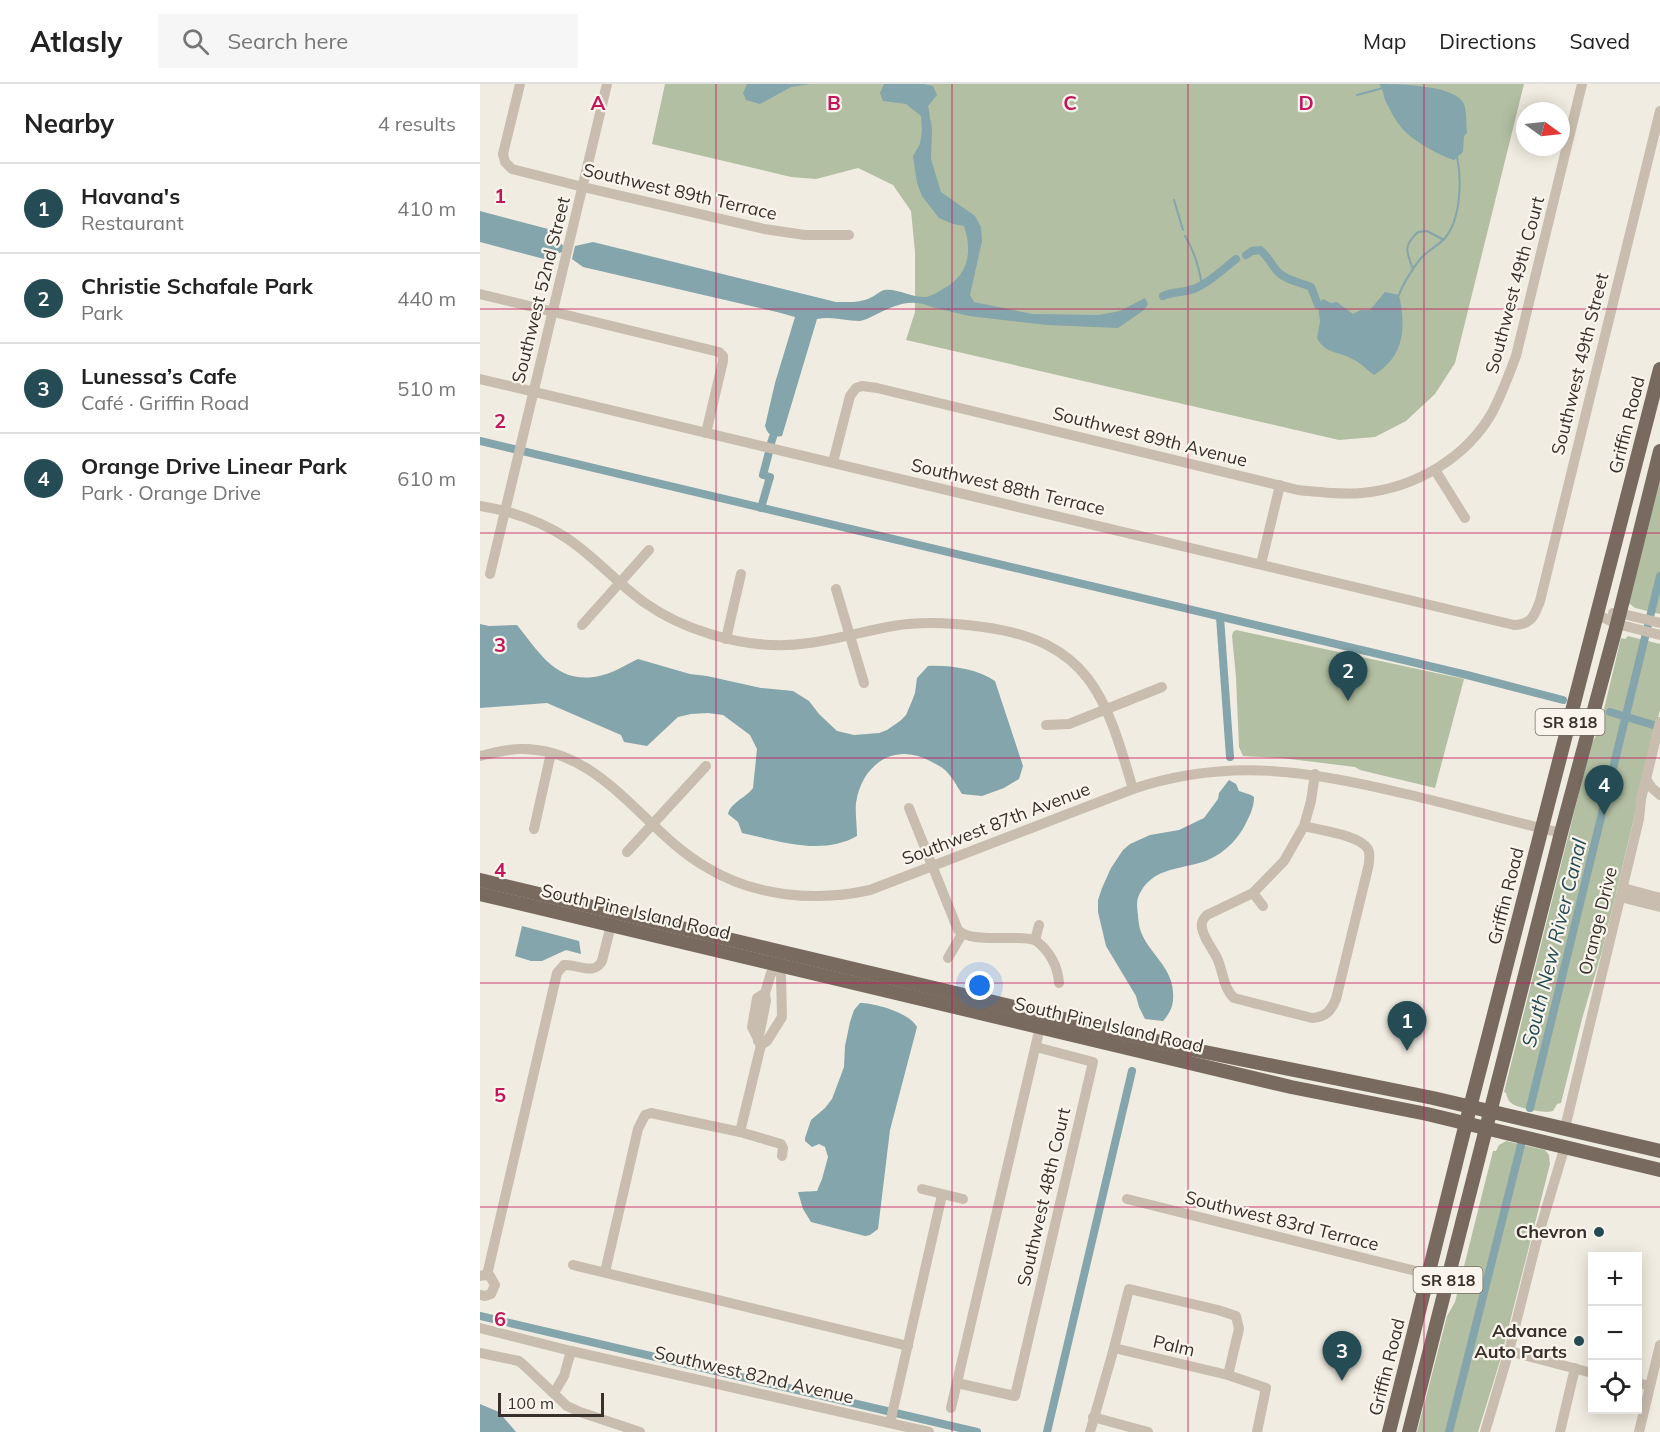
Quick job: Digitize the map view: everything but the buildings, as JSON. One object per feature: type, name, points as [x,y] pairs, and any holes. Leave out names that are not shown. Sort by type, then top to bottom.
[{"type":"main road","name":"Griffin Road","points":[[1389,1432],[1660,369]]},
{"type":"main road","name":"Griffin Road","points":[[1409,1432],[1486,1128],[1497,1112],[1561,833],[1623,620],[1660,450]]},
{"type":"main road","name":"South Pine Island Road","points":[[480,880],[780,962]]},
{"type":"main road","name":"South Pine Island Road","points":[[480,894],[956,1000],[1471,1106],[1660,1151]]},
{"type":"main road","name":"South Pine Island Road","points":[[956,1000],[1040,1028],[1291,1087],[1501,1131],[1660,1170]]},
{"type":"street","name":"Southwest 89th Terrace","points":[[520,84],[504,149],[504,159],[507,165],[515,170],[764,229],[805,235],[849,235]]},
{"type":"street","name":"Southwest 52nd Street","points":[[490,574],[608,84]]},
{"type":"street","name":"Southwest 49th Court","points":[[1435,470],[1466,446],[1492,413],[1505,387],[1516,356],[1582,84]]},
{"type":"street","name":"Southwest 49th Street","points":[[1527,623],[1536,614],[1540,601],[1660,111]]},
{"type":"street","points":[[480,294],[719,352],[723,356],[706,433]]},
{"type":"street","name":"Southwest 88th Terrace","points":[[480,379],[1514,625],[1527,623]]},
{"type":"street","name":"Southwest 89th Avenue","points":[[833,462],[850,396],[856,387],[862,386],[1315,492],[1361,494],[1379,491],[1406,484],[1435,470]]},
{"type":"street","points":[[1435,470],[1465,518]]},
{"type":"street","points":[[1261,564],[1280,485]]},
{"type":"street","points":[[480,506],[533,521],[558,533],[591,556],[645,603],[670,618],[726,639],[761,644],[793,645],[895,626],[945,623],[995,628],[1024,635],[1049,646],[1077,665],[1087,676],[1107,710],[1133,789]]},
{"type":"street","points":[[582,626],[650,550]]},
{"type":"street","points":[[726,639],[741,574]]},
{"type":"street","points":[[836,589],[864,683]]},
{"type":"street","points":[[1598,615],[1660,623]]},
{"type":"street","points":[[1623,620],[1660,635]]},
{"type":"street","points":[[1046,725],[1069,724],[1162,687]]},
{"type":"street","name":"Orange Drive","points":[[1566,1128],[1660,722]]},
{"type":"street","name":"Southwest 87th Avenue","points":[[480,756],[519,749],[551,753],[575,761],[592,771],[652,825],[706,868],[751,887],[784,895],[818,897],[855,893],[887,884],[1133,789],[1172,778],[1217,771],[1273,770],[1315,774],[1375,786],[1561,833]]},
{"type":"street","points":[[534,828],[551,753]]},
{"type":"street","points":[[627,852],[706,766]]},
{"type":"street","points":[[1304,826],[1357,840],[1366,846],[1369,860],[1336,999],[1331,1011],[1325,1016],[1312,1018],[1238,1000],[1230,994],[1201,924],[1207,915],[1253,893],[1284,861],[1304,826],[1315,774]]},
{"type":"street","points":[[1646,778],[1660,795]]},
{"type":"street","points":[[909,808],[954,924],[962,934],[972,937],[1035,940],[1040,943],[1055,963],[1059,983]]},
{"type":"street","points":[[1253,893],[1263,906]]},
{"type":"street","points":[[1622,893],[1660,898]]},
{"type":"street","points":[[1622,893],[1660,907]]},
{"type":"street","points":[[480,1295],[488,1296],[495,1288],[493,1279],[484,1275],[557,973],[564,965],[592,969],[599,966],[611,925]]},
{"type":"street","points":[[1035,940],[1039,925]]},
{"type":"street","points":[[948,958],[962,934]]},
{"type":"street","points":[[740,1132],[760,1043],[752,1027],[758,1018],[757,998],[765,993],[771,973],[780,962]]},
{"type":"street","points":[[760,1043],[767,1041],[782,1017],[780,962]]},
{"type":"street","points":[[758,1018],[775,1028]]},
{"type":"street","points":[[951,1408],[1040,1028]]},
{"type":"street","name":"Southwest 48th Court","points":[[957,1383],[1014,1396],[1093,1062],[1036,1047]]},
{"type":"street","points":[[605,1272],[638,1129],[645,1115],[651,1113],[740,1132],[781,1144],[782,1156]]},
{"type":"street","points":[[1485,1432],[1564,1146]]},
{"type":"street","points":[[922,1189],[963,1199]]},
{"type":"street","points":[[891,1420],[942,1195]]},
{"type":"street","name":"Southwest 83rd Terrace","points":[[1127,1199],[1428,1274]]},
{"type":"street","points":[[573,1265],[908,1346]]},
{"type":"street","points":[[1090,1432],[1129,1289],[1236,1316],[1239,1329],[1228,1375]]},
{"type":"street","name":"Southwest 82nd Avenue","points":[[480,1328],[571,1351],[891,1420],[929,1432]]},
{"type":"street","points":[[1638,1432],[1660,1345]]},
{"type":"street","name":"Palm","points":[[1114,1348],[1228,1375],[1266,1388],[1257,1432]]},
{"type":"street","points":[[554,1392],[564,1376],[571,1351]]},
{"type":"street","points":[[1509,1351],[1588,1371]]},
{"type":"street","points":[[480,1353],[519,1361],[567,1406],[640,1432]]},
{"type":"street","points":[[1560,1432],[1575,1368]]},
{"type":"street","points":[[1642,1384],[1650,1386]]},
{"type":"street","points":[[1094,1418],[1148,1432]]},
{"type":"green space","points":[[665,84],[1524,84],[1520,102],[1516,102],[1516,116],[1455,363],[1435,394],[1406,421],[1375,437],[1339,440],[906,340],[915,312],[915,252],[911,211],[893,185],[858,168],[816,179],[791,177],[652,144]]},
{"type":"green space","points":[[1660,474],[1660,614],[1628,605]]},
{"type":"green space","points":[[1236,630],[1464,679],[1435,788],[1355,767],[1282,758],[1243,756],[1239,747],[1232,636]]},
{"type":"green space","points":[[1628,636],[1660,644],[1660,710],[1602,951],[1561,1103],[1557,1104],[1553,1111],[1531,1110],[1513,1104],[1504,1092],[1591,745],[1599,730],[1621,638],[1625,639]]},
{"type":"green space","points":[[1506,1141],[1545,1150],[1549,1155],[1550,1164],[1500,1361],[1478,1432],[1417,1432],[1447,1316],[1455,1302],[1493,1151],[1496,1151],[1499,1145]]},
{"type":"water","points":[[747,84],[810,84],[791,87],[760,104],[746,100],[743,93]]},
{"type":"water","points":[[884,84],[933,86],[937,95],[928,106],[932,129],[931,159],[941,192],[975,216],[981,227],[982,241],[970,295],[974,302],[1032,314],[1099,315],[1120,311],[1145,298],[1148,304],[1144,310],[1118,328],[1047,325],[969,316],[916,303],[895,306],[860,321],[817,319],[782,436],[776,437],[769,434],[765,426],[795,317],[583,267],[572,259],[575,246],[593,242],[836,302],[864,300],[884,290],[894,290],[921,297],[935,294],[951,284],[963,270],[968,254],[967,236],[964,226],[939,218],[922,196],[917,183],[913,156],[920,144],[921,116],[906,104],[883,101],[880,93]]},
{"type":"water","points":[[1379,84],[1439,89],[1459,98],[1464,104],[1466,114],[1467,133],[1464,136],[1463,152],[1454,160],[1440,155],[1411,137],[1395,118]]},
{"type":"water","points":[[480,211],[552,230],[563,246],[562,252],[544,259],[480,242]]},
{"type":"water","points":[[1385,292],[1399,295],[1402,318],[1401,340],[1392,359],[1374,375],[1357,361],[1329,350],[1317,338],[1320,322],[1318,305],[1323,299],[1331,303],[1337,302],[1353,314],[1361,310],[1370,310]]},
{"type":"water","points":[[480,624],[517,625],[552,666],[574,676],[588,678],[603,675],[638,659],[690,674],[761,688],[793,691],[809,701],[837,731],[854,735],[879,733],[900,721],[906,715],[912,701],[917,678],[928,666],[954,667],[972,671],[995,681],[1023,766],[1019,779],[1004,788],[982,796],[962,794],[946,771],[930,761],[904,754],[892,756],[882,760],[873,768],[859,789],[856,803],[857,836],[844,842],[815,846],[785,843],[742,833],[738,822],[728,814],[732,806],[753,788],[757,749],[750,735],[723,715],[691,714],[678,717],[647,746],[624,742],[621,735],[547,703],[480,708]]},
{"type":"water","points":[[1229,780],[1236,784],[1239,791],[1254,797],[1250,814],[1238,837],[1227,848],[1206,861],[1173,869],[1151,879],[1145,885],[1137,901],[1138,920],[1143,937],[1168,974],[1173,992],[1171,1008],[1163,1021],[1145,1019],[1136,996],[1106,946],[1098,912],[1098,900],[1102,888],[1111,868],[1130,844],[1150,835],[1179,830],[1204,818]]},
{"type":"water","points":[[522,926],[579,941],[581,954],[566,950],[542,961],[531,961],[515,956]]},
{"type":"water","points":[[860,1003],[900,1013],[917,1027],[890,1130],[878,1229],[865,1236],[811,1222],[803,1209],[798,1192],[817,1191],[822,1179],[828,1157],[825,1147],[819,1144],[812,1147],[805,1141],[805,1138],[811,1120],[832,1099],[844,1067],[850,1022],[854,1010]]},
{"type":"water","points":[[480,1404],[499,1412],[516,1432],[480,1432]]},
{"type":"waterway","points":[[1357,95],[1383,88]]},
{"type":"waterway","points":[[1399,295],[1417,264],[1445,238],[1450,230],[1459,199],[1457,157]]},
{"type":"waterway","points":[[1174,200],[1183,230]]},
{"type":"waterway","points":[[1413,269],[1407,249],[1413,237],[1418,232],[1427,231],[1442,239]]},
{"type":"waterway","points":[[1185,236],[1196,260],[1202,285]]},
{"type":"waterway","points":[[1246,255],[1260,250],[1283,276],[1311,287],[1318,305]]},
{"type":"waterway","points":[[1163,296],[1192,290],[1202,285],[1236,259]]},
{"type":"waterway","points":[[771,443],[773,437]]},
{"type":"waterway","points":[[480,441],[1467,675],[1563,700]]},
{"type":"waterway","points":[[761,508],[770,477],[763,475],[769,452]]},
{"type":"waterway","name":"South New River Canal","points":[[1530,1108],[1660,576]]},
{"type":"waterway","points":[[1220,617],[1230,757]]},
{"type":"waterway","points":[[1610,712],[1660,727]]},
{"type":"waterway","points":[[1047,1432],[1132,1071]]},
{"type":"waterway","name":"South New River Canal","points":[[1449,1432],[1521,1145]]},
{"type":"waterway","points":[[480,1316],[977,1432]]},
{"type":"place","name":"Christie Schafale Park","points":[[1348,701]]},
{"type":"place","name":"Orange Drive Linear Park","points":[[1604,815]]},
{"type":"place","name":"Havana's","points":[[1407,1051]]},
{"type":"place","name":"Chevron","points":[[1599,1232]]},
{"type":"place","name":"Advance Auto Parts","points":[[1579,1341]]},
{"type":"place","name":"Lunessa’s Cafe","points":[[1342,1381]]}]
